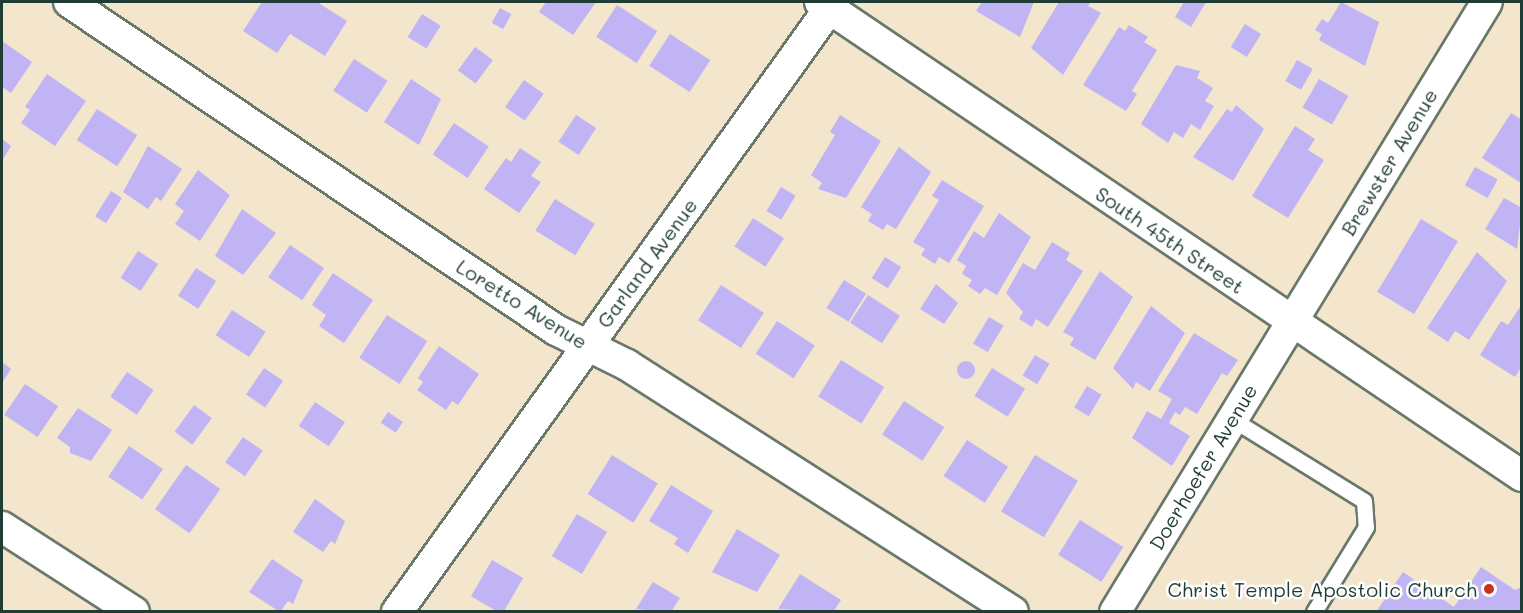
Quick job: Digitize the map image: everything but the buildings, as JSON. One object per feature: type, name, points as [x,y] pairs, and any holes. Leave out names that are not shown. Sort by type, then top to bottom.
[{"type":"street","name":"Loretto Avenue","points":[[69,2],[547,324],[627,365],[1013,612]]},
{"type":"street","name":"Brewster Avenue","points":[[1292,322],[1487,2]]},
{"type":"street","name":"Garland Avenue","points":[[397,612],[588,346],[828,4]]},
{"type":"street","name":"South 45th Street","points":[[828,4],[1521,476]]},
{"type":"street","name":"Doerhoefer Avenue","points":[[1115,612],[1292,322]]},
{"type":"street","points":[[2,527],[134,612]]},
{"type":"lane","points":[[1232,420],[1366,506],[1366,527],[1314,612]]},
{"type":"place","name":"Christ Temple Apostolic Church","points":[[1489,589]]}]
